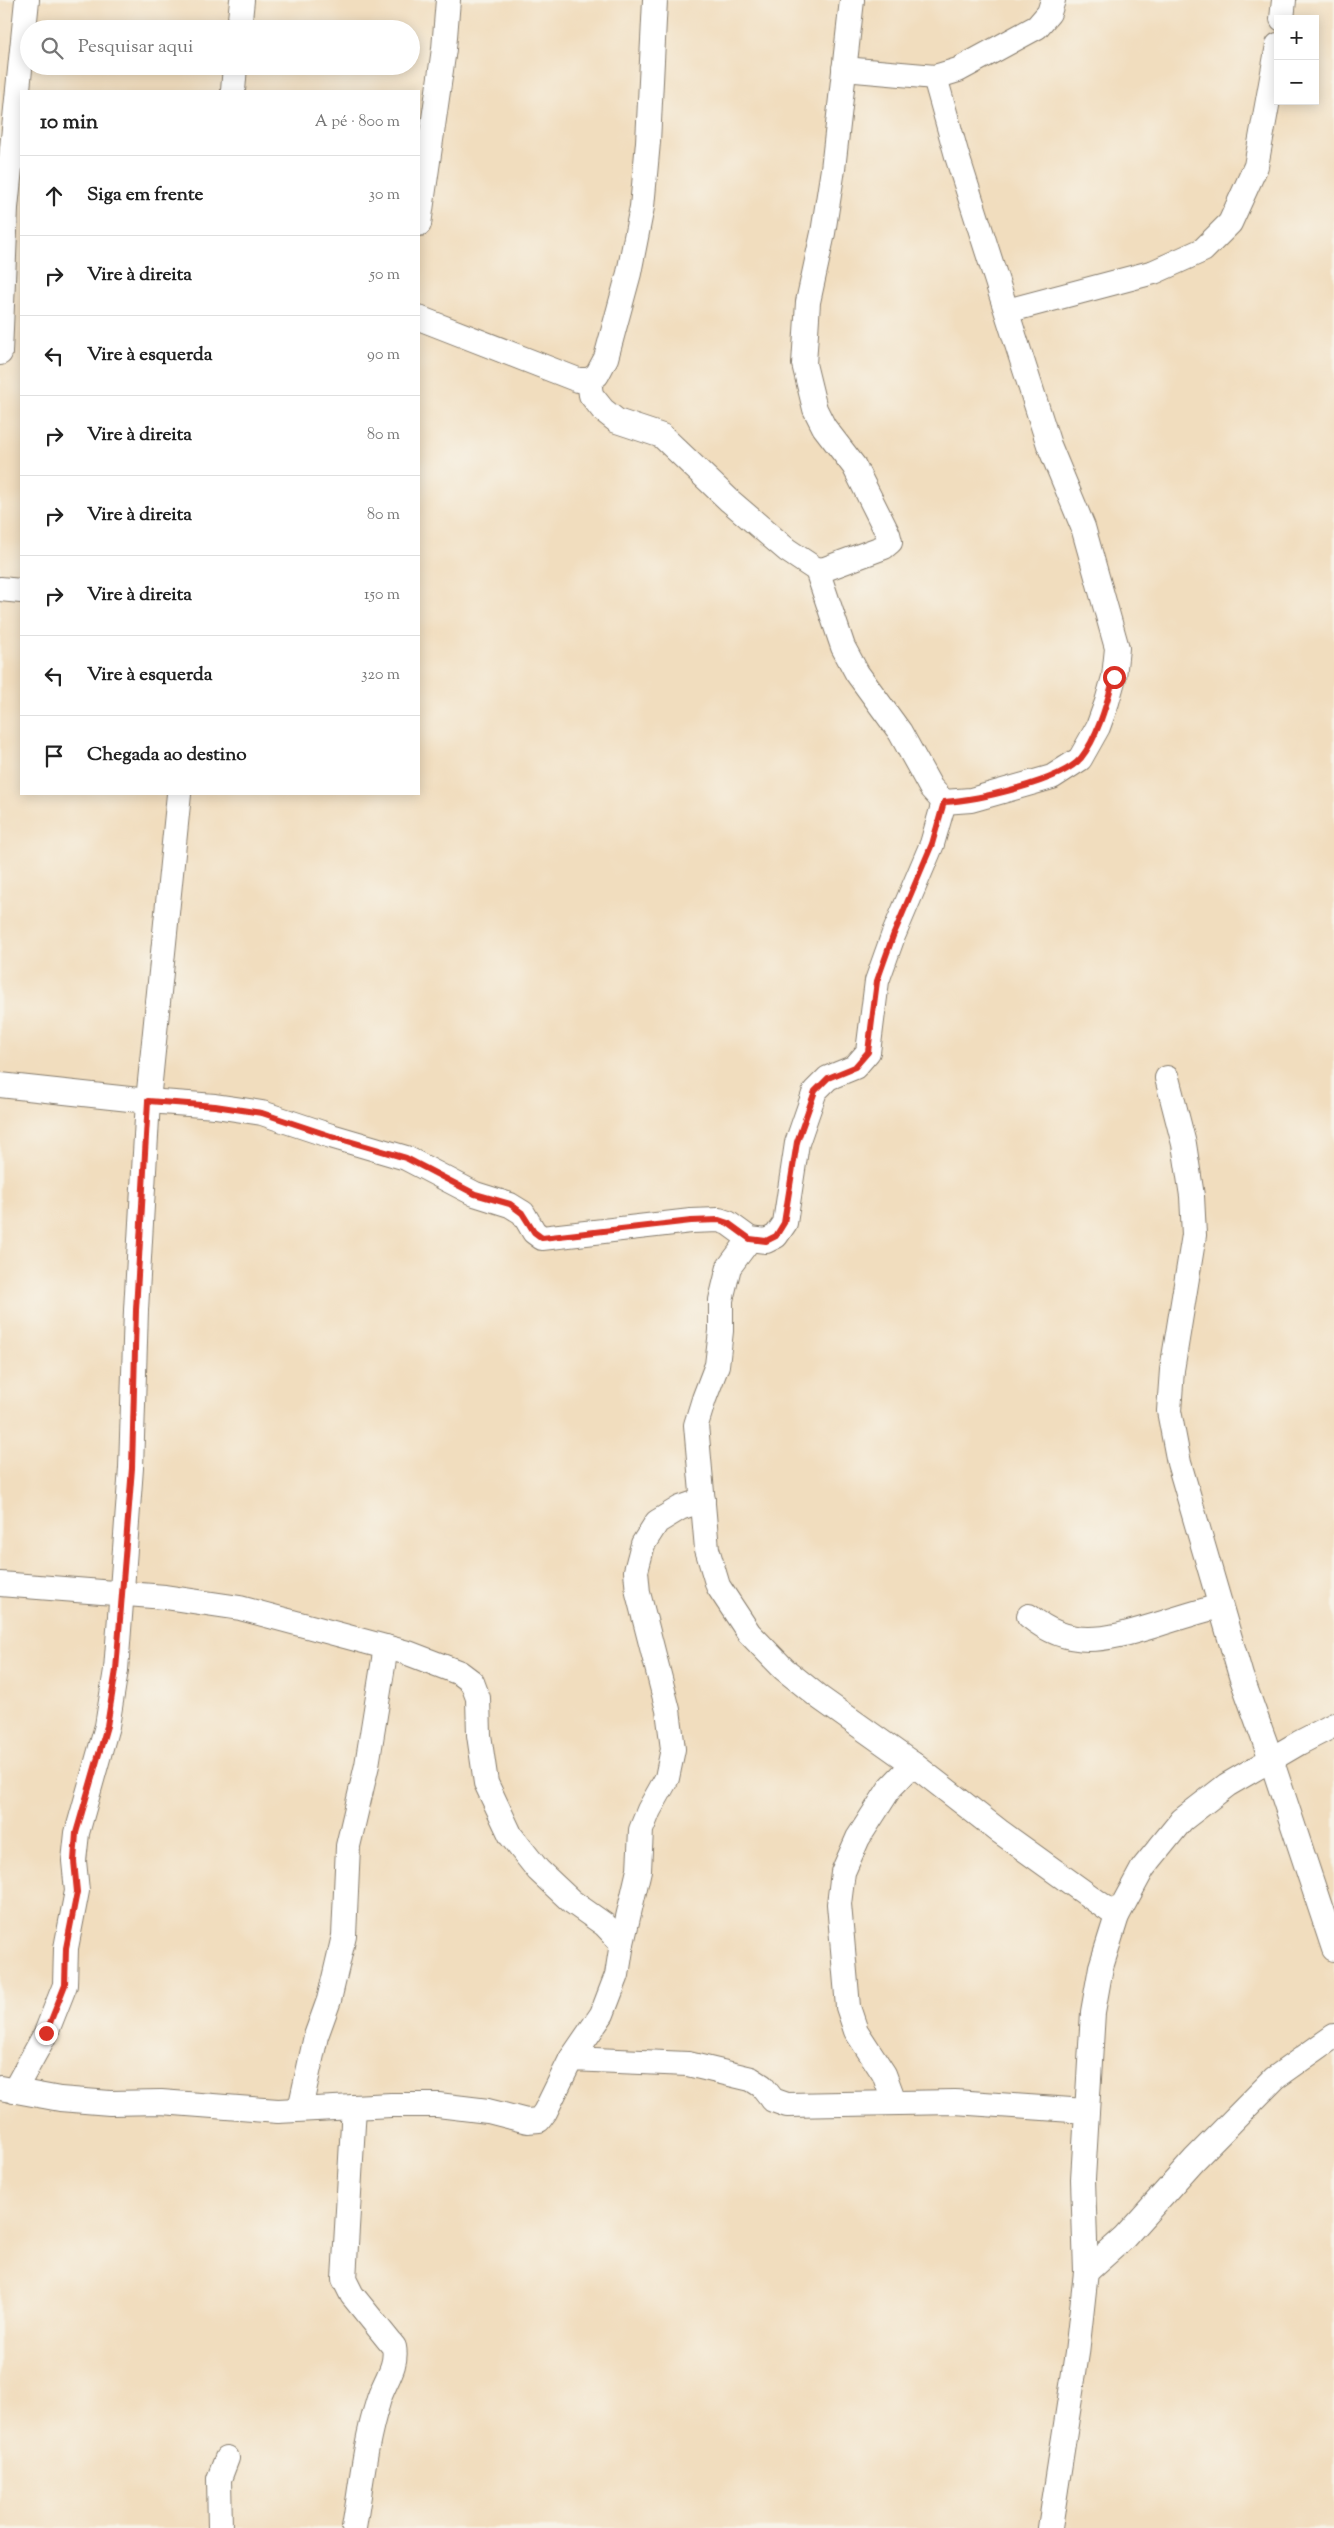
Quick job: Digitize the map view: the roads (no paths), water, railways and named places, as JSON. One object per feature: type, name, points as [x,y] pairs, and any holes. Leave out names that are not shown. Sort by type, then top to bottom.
[{"type":"street","points":[[25,20],[27,0]]},
{"type":"street","points":[[240,20],[242,0]]},
{"type":"street","points":[[420,217],[444,49],[448,0]]},
{"type":"street","points":[[420,318],[578,380],[589,380],[597,374],[606,358],[629,273],[642,207],[648,142],[655,0]]},
{"type":"street","points":[[817,570],[825,569],[884,547],[890,542],[888,534],[854,466],[824,427],[815,409],[804,364],[808,302],[830,187],[852,0]]},
{"type":"street","points":[[844,69],[935,77],[958,70],[1037,28],[1049,13],[1054,0]]},
{"type":"street","points":[[1282,15],[1284,0]]},
{"type":"street","points":[[1007,311],[1154,272],[1203,250],[1230,223],[1256,166],[1275,60]]},
{"type":"street","points":[[0,353],[9,208],[21,75]]},
{"type":"street","points":[[233,90],[234,75]]},
{"type":"street","points":[[935,77],[957,156],[1050,445],[1085,536],[1117,648],[1114,677],[1098,727],[1080,759],[1052,777],[971,800],[944,802]]},
{"type":"street","points":[[589,380],[592,395],[603,410],[617,421],[662,436],[730,501],[787,550],[817,570],[843,647],[857,673],[900,732],[931,788],[944,802]]},
{"type":"street","points":[[0,589],[20,591]]},
{"type":"street","points":[[178,795],[148,1101],[136,1310],[132,1468],[116,1670],[107,1726],[76,1833],[74,1861],[77,1892],[66,1948],[65,1985],[46,2033],[7,2089],[60,2099],[101,2102],[161,2102],[278,2111],[438,2105],[488,2112],[527,2121],[539,2120],[545,2112],[571,2059],[602,2014],[617,1975],[622,1943],[639,1870],[641,1830],[649,1810],[667,1778],[673,1749],[668,1710],[638,1593],[636,1571],[643,1544],[657,1522],[680,1508],[703,1500]]},
{"type":"street","points":[[0,1085],[148,1101],[215,1106],[262,1113],[406,1158],[475,1194],[510,1204],[522,1213],[534,1232],[542,1238],[691,1221],[719,1220],[728,1223],[750,1239],[766,1241],[776,1236],[784,1223],[797,1142],[815,1091],[828,1078],[855,1067],[868,1052],[877,981],[893,936],[932,844],[944,802]]},
{"type":"street","points":[[1167,1078],[1184,1144],[1192,1196],[1194,1235],[1172,1370],[1169,1410],[1179,1463],[1244,1685],[1271,1759],[1334,1949]]},
{"type":"street","points":[[750,1239],[729,1267],[721,1300],[721,1331],[717,1365],[696,1425],[707,1549],[718,1586],[749,1633],[784,1668],[813,1692],[913,1764],[999,1831],[1117,1916]]},
{"type":"street","points":[[0,1584],[165,1597],[240,1608],[386,1647],[460,1673],[472,1682],[478,1698],[479,1735],[486,1783],[511,1836],[538,1870],[571,1901],[605,1925],[622,1943]]},
{"type":"street","points":[[1028,1616],[1041,1626],[1062,1636],[1090,1640],[1110,1638],[1220,1606]]},
{"type":"street","points":[[300,2109],[316,2036],[329,2000],[344,1936],[348,1846],[367,1765],[386,1647]]},
{"type":"street","points":[[1050,2528],[1077,2353],[1086,2272],[1083,2178],[1093,2012],[1102,1967],[1117,1916],[1143,1868],[1182,1820],[1227,1785],[1334,1725]]},
{"type":"street","points":[[894,2101],[884,2074],[856,2031],[848,2007],[839,1904],[843,1872],[858,1838],[890,1788],[913,1764]]},
{"type":"street","points":[[1086,2272],[1124,2238],[1194,2160],[1275,2078],[1334,2036]]},
{"type":"street","points":[[571,2059],[688,2064],[751,2079],[762,2086],[773,2100],[787,2105],[894,2101],[955,2102],[1086,2111]]},
{"type":"street","points":[[354,2107],[344,2279],[352,2295],[394,2347],[396,2358],[378,2400],[368,2442],[354,2528]]},
{"type":"street","points":[[220,2528],[219,2479],[226,2458]]}]
